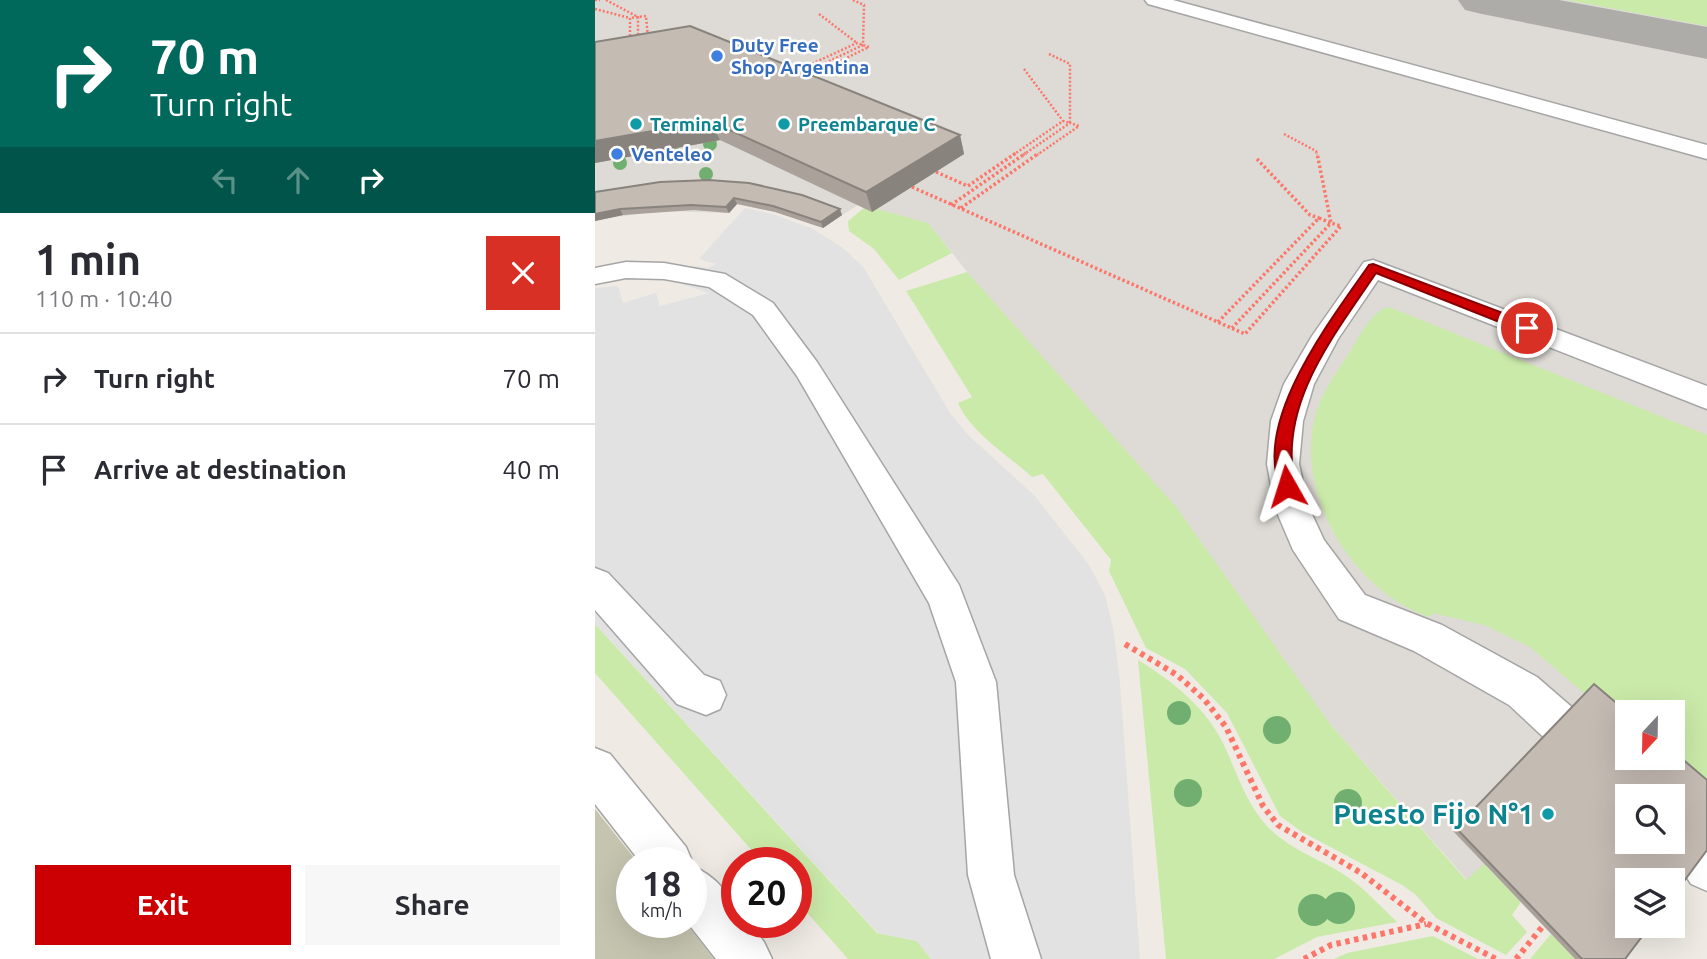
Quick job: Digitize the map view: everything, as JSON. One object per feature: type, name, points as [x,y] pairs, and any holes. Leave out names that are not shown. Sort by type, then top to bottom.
[{"type":"street","points":[[1154,0],[1707,152]]},
{"type":"street","points":[[1627,784],[1523,691],[1428,638],[1353,607],[1311,550],[1292,508],[1283,464],[1286,421],[1299,384],[1327,336],[1373,268],[1707,398]]},
{"type":"street","points":[[605,273],[664,271],[716,280],[763,309],[807,369],[947,597],[976,682],[991,876],[1016,959]]},
{"type":"street","points":[[595,584],[691,690],[706,695]]},
{"type":"street","points":[[595,769],[657,847]]},
{"type":"street","points":[[1685,839],[1707,868]]},
{"type":"street","points":[[707,909],[747,959]]},
{"type":"path","points":[[595,1],[600,0]]},
{"type":"path","points":[[606,0],[638,17]]},
{"type":"path","points":[[853,0],[864,5],[863,45]]},
{"type":"path","points":[[595,9],[630,18],[646,16],[648,41]]},
{"type":"path","points":[[804,79],[869,47],[857,43],[819,14]]},
{"type":"path","points":[[638,17],[638,42]]},
{"type":"path","points":[[630,18],[630,43]]},
{"type":"path","points":[[792,73],[857,43]]},
{"type":"path","points":[[799,75],[863,45]]},
{"type":"path","points":[[1049,54],[1070,64],[1070,123]]},
{"type":"path","points":[[960,209],[1079,126],[1063,121],[1024,69]]},
{"type":"path","points":[[936,172],[968,186],[1063,121]]},
{"type":"path","points":[[951,205],[1070,123]]},
{"type":"path","points":[[1284,134],[1316,151],[1331,223]]},
{"type":"path","points":[[912,187],[1245,334],[1341,226],[1310,215],[1257,159]]},
{"type":"path","points":[[1218,322],[1319,218]]},
{"type":"path","points":[[1232,328],[1331,223]]},
{"type":"path","points":[[1125,644],[1177,675],[1204,699],[1226,727],[1263,806],[1277,825],[1360,873],[1426,923],[1496,959]]},
{"type":"path","points":[[1304,959],[1331,945],[1426,923]]},
{"type":"path","points":[[1516,959],[1543,926]]},
{"type":"shaded area","points":[[595,0],[1707,0],[1707,445],[1675,700],[1615,700],[1615,767],[1467,880],[1330,724],[928,223],[872,212],[858,205],[823,228],[775,212],[737,204],[729,213],[661,211],[595,220]]},
{"type":"shaded area","points":[[745,208],[776,215],[813,229],[843,248],[864,268],[950,413],[967,434],[1035,496],[1089,565],[1105,595],[1114,633],[1140,959],[931,959],[917,941],[878,933],[812,861],[812,847],[799,847],[595,624],[595,288],[618,286],[623,303],[656,293],[660,306],[709,293],[679,283],[694,266],[708,268],[716,264],[699,259]]},
{"type":"shaded area","points":[[595,809],[625,847],[616,847],[616,938],[698,938],[714,959],[595,959]]},
{"type":"green space","points":[[1567,0],[1707,0],[1707,26]]},
{"type":"green space","points":[[864,208],[928,223],[952,253],[899,280],[874,249],[849,231],[848,221]]},
{"type":"green space","points":[[967,272],[1177,508],[1330,724],[1466,880],[1484,864],[1521,902],[1512,915],[1527,932],[1506,955],[1436,918],[1416,895],[1402,885],[1302,832],[1280,816],[1227,713],[1185,669],[1146,648],[1109,571],[1111,560],[1043,474],[1032,477],[991,443],[972,424],[958,403],[972,397],[906,291]]},
{"type":"green space","points":[[1389,307],[1707,435],[1707,798],[1683,770],[1685,700],[1615,700],[1615,720],[1530,647],[1484,625],[1433,613],[1429,617],[1402,605],[1377,587],[1337,539],[1323,511],[1314,481],[1311,451],[1314,421],[1325,392],[1362,331],[1383,309]]},
{"type":"green space","points":[[595,624],[799,847],[749,847],[595,673]]},
{"type":"green space","points":[[1138,660],[1174,685],[1206,716],[1222,741],[1252,806],[1267,826],[1286,842],[1349,878],[1397,922],[1317,937],[1274,959],[1166,959]]},
{"type":"green space","points":[[812,862],[877,933],[917,941],[931,959],[848,959],[812,918]]},
{"type":"green space","points":[[1551,934],[1575,959],[1530,959]]},
{"type":"green space","points":[[1433,936],[1478,959],[1334,959],[1347,953]]},
{"type":"building","name":"Preembarque C","points":[[690,26],[960,135],[866,192],[710,121],[595,141],[595,42]]},
{"type":"building","points":[[709,180],[749,183],[802,195],[840,209],[821,222],[773,206],[734,198],[726,207],[691,205],[620,209],[595,214],[595,192],[660,182]]},
{"type":"building","name":"Puesto Fijo N°1","points":[[1594,684],[1615,702],[1615,770],[1685,770],[1685,761],[1707,780],[1707,850],[1685,880],[1685,868],[1615,868],[1615,938],[1641,938],[1625,959],[1582,959],[1456,828]]},
{"type":"taxiway","points":[[1482,0],[1707,43]]},
{"type":"place","name":"Duty Free Shop Argentina","points":[[717,56]]},
{"type":"place","name":"Terminal C","points":[[636,124]]},
{"type":"place","name":"Preembarque C","points":[[784,124]]},
{"type":"place","name":"Venteleo","points":[[617,154]]},
{"type":"place","name":"Puesto Fijo N°1","points":[[1548,814]]},
{"type":"route","points":[[1287,486],[1283,464],[1286,421],[1299,384],[1327,336],[1373,268],[1527,328]]}]
